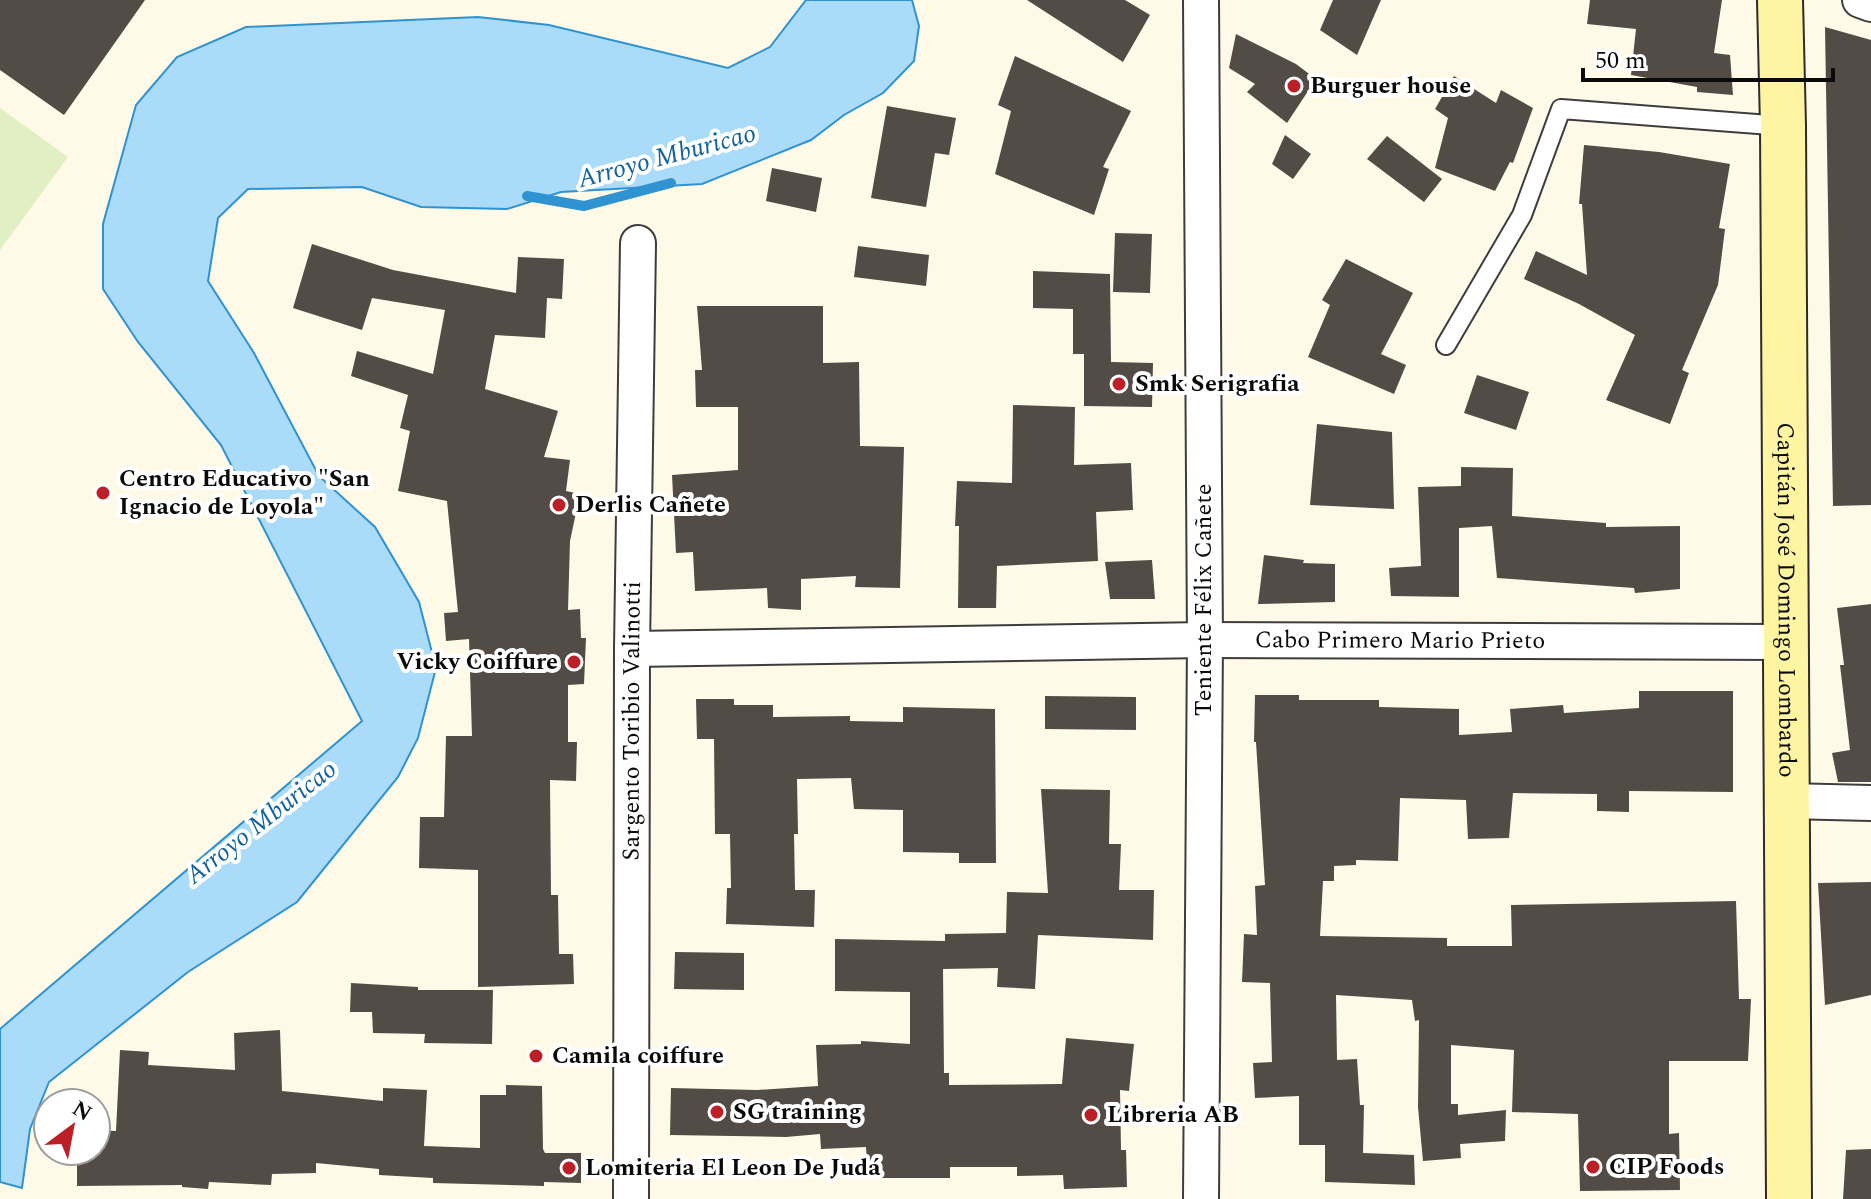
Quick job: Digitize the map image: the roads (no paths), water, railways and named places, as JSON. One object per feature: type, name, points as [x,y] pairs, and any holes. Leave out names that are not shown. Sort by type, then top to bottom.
[{"type":"street","name":"Teniente Félix Cañete","points":[[1201,0],[1205,640],[1201,1199]]},
{"type":"street","name":"Capitán José Domingo Lombardo","points":[[1780,0],[1789,1199]]},
{"type":"street","points":[[1860,0],[1871,4]]},
{"type":"street","name":"Sargento Toribio Valinotti","points":[[631,1199],[632,649],[638,243]]},
{"type":"street","name":"Cabo Primero Mario Prieto","points":[[632,649],[1205,640],[1784,642]]},
{"type":"street","points":[[1786,801],[1871,803]]},
{"type":"lane","points":[[1446,345],[1522,215],[1561,109],[1783,126]]},
{"type":"water","points":[[806,0],[912,0],[919,26],[914,61],[883,93],[844,115],[811,140],[702,184],[561,192],[507,209],[421,207],[362,187],[248,189],[218,218],[208,281],[254,353],[319,476],[375,527],[419,602],[436,668],[418,738],[398,777],[297,902],[188,972],[49,1082],[47,1087],[32,1087],[32,1124],[22,1188],[0,1182],[0,1029],[362,721],[221,445],[138,342],[103,289],[103,224],[136,105],[177,57],[246,27],[478,17],[549,25],[728,68],[770,47]]},
{"type":"waterway","name":"Arroyo Mburicao","points":[[527,196],[584,206],[671,183]]},
{"type":"place","name":"Burguer house","points":[[1294,86]]},
{"type":"place","name":"Smk Serigrafia","points":[[1119,384]]},
{"type":"place","name":"Centro Educativo \"San Ignacio de Loyola\"","points":[[103,493]]},
{"type":"place","name":"Derlis Cañete","points":[[559,505]]},
{"type":"place","name":"Vicky Coiffure","points":[[574,662]]},
{"type":"place","name":"Camila coiffure","points":[[536,1056]]},
{"type":"place","name":"SG training","points":[[717,1112]]},
{"type":"place","name":"Libreria AB","points":[[1091,1115]]},
{"type":"place","name":"CIP Foods","points":[[1593,1167]]},
{"type":"place","name":"Lomiteria El Leon De Judá","points":[[569,1168]]}]
